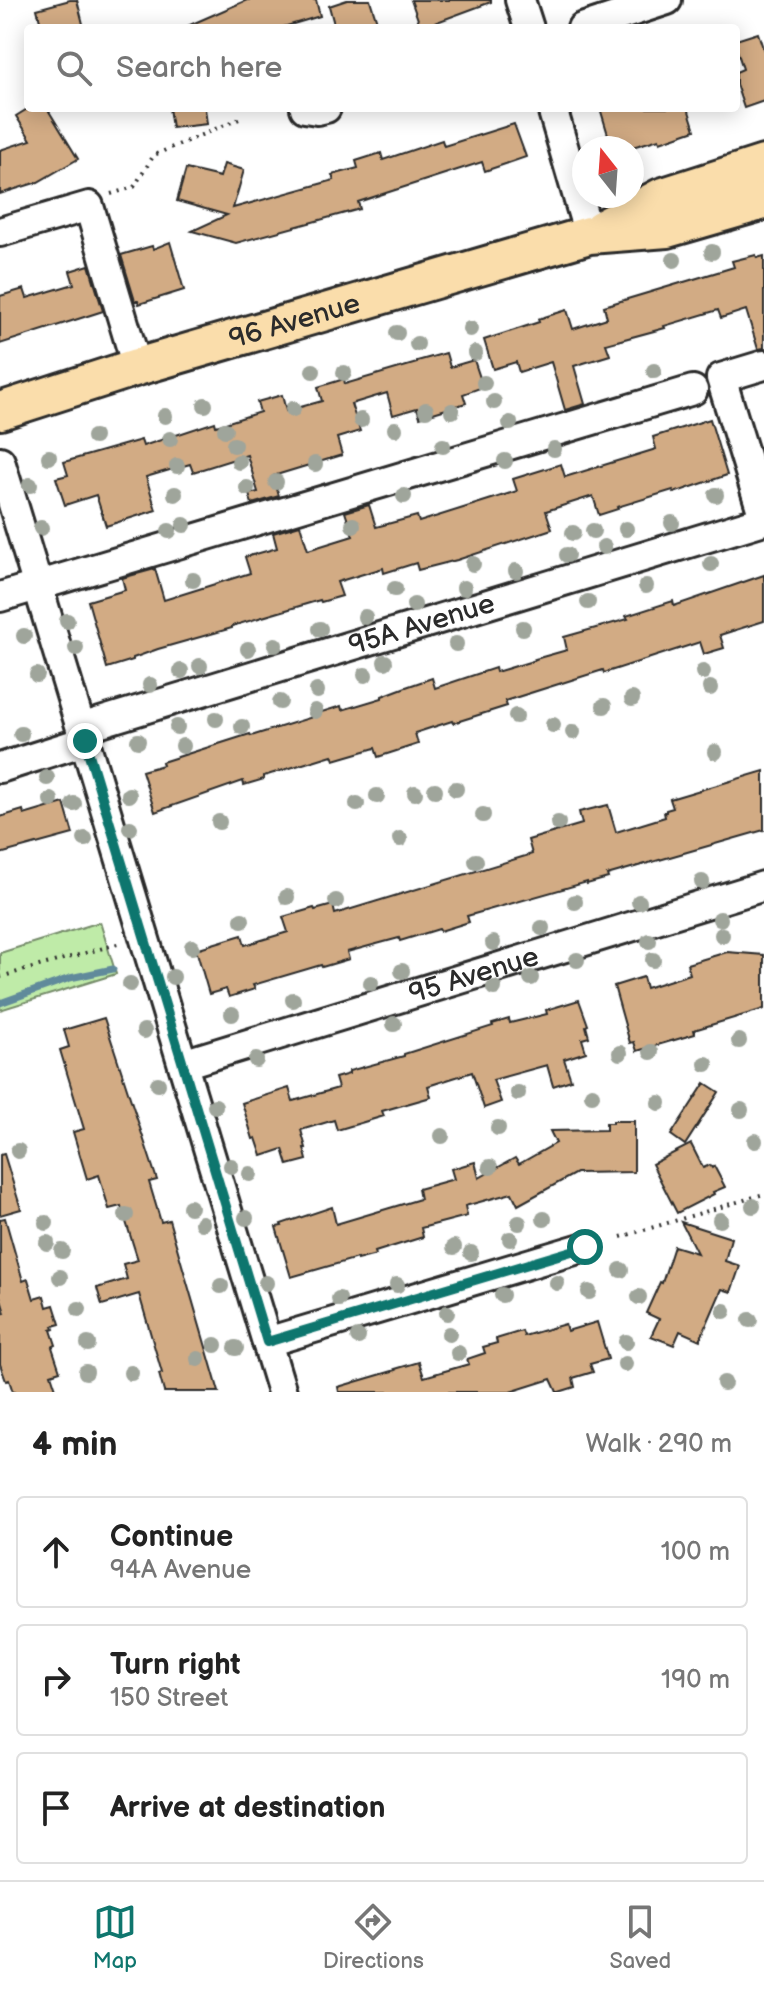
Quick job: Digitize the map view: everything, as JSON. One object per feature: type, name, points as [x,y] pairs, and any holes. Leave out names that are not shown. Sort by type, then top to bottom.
[{"type":"main road","name":"96 Avenue","points":[[0,411],[137,367],[589,235],[661,197],[764,164]]},
{"type":"main road","name":"96 Avenue","points":[[589,235],[667,229],[764,201]]},
{"type":"street","points":[[520,0],[528,24]]},
{"type":"street","points":[[594,24],[667,0]]},
{"type":"street","points":[[553,112],[589,235]]},
{"type":"street","points":[[0,232],[89,206],[137,367]]},
{"type":"street","points":[[764,365],[721,378],[764,519]]},
{"type":"street","points":[[0,597],[693,390]]},
{"type":"street","points":[[0,461],[282,1392]]},
{"type":"street","name":"95A Avenue","points":[[0,768],[83,735],[764,519]]},
{"type":"street","name":"95 Avenue","points":[[183,1064],[764,886]]},
{"type":"street","points":[[267,1342],[585,1247]]},
{"type":"path","points":[[99,197],[134,187],[154,155],[239,119]]},
{"type":"path","points":[[0,977],[127,941]]},
{"type":"path","points":[[621,1237],[764,1194]]},
{"type":"green space","points":[[100,922],[116,974],[0,1010],[0,953]]},
{"type":"building","points":[[77,0],[83,24],[41,24],[37,9]]},
{"type":"building","points":[[247,0],[316,0],[320,16],[293,24],[192,24]]},
{"type":"building","points":[[347,0],[370,0],[378,24],[334,24],[329,6]]},
{"type":"building","points":[[411,0],[491,0],[432,24],[420,24]]},
{"type":"building","points":[[758,33],[764,51],[764,101],[744,108],[740,96],[740,70],[743,69],[740,39]]},
{"type":"building","points":[[24,111],[49,112],[78,159],[38,182],[0,194],[0,150],[31,140],[16,116]]},
{"type":"building","points":[[170,112],[206,112],[207,124],[172,128]]},
{"type":"building","points":[[601,112],[689,112],[695,130],[660,142],[659,139],[644,144],[644,136],[608,136]]},
{"type":"building","points":[[514,124],[526,157],[485,171],[482,162],[358,202],[360,209],[236,243],[192,231],[227,215],[177,201],[186,169],[220,177],[224,164],[244,170],[233,208],[334,180],[332,175],[358,168],[356,161],[381,153],[383,160],[442,140],[444,146]]},
{"type":"building","points":[[170,242],[184,290],[139,304],[135,301],[121,255],[152,246],[153,249]]},
{"type":"building","points":[[756,255],[757,258],[764,256],[764,348],[758,349],[746,310],[721,318],[718,310],[606,344],[610,355],[574,366],[585,404],[565,410],[551,362],[519,372],[516,362],[493,369],[484,340],[567,310],[573,329],[607,318],[604,306],[734,267],[732,261]]},
{"type":"building","points":[[89,265],[103,311],[0,344],[0,296],[24,289],[27,298],[74,284],[70,271]]},
{"type":"building","points":[[446,353],[450,367],[474,360],[483,387],[463,394],[466,403],[420,417],[417,408],[393,415],[387,393],[351,404],[360,431],[337,438],[342,455],[273,476],[279,496],[252,504],[249,494],[258,492],[247,455],[193,472],[190,464],[146,477],[156,510],[106,526],[96,495],[65,505],[56,478],[68,475],[64,462],[141,440],[143,446],[215,422],[216,426],[260,412],[257,402],[282,395],[286,411],[322,401],[318,387],[344,379],[345,384]]},
{"type":"building","points":[[710,419],[727,475],[599,515],[593,496],[546,511],[552,529],[418,570],[416,563],[384,573],[383,568],[337,582],[342,596],[232,626],[107,668],[88,601],[125,590],[122,578],[155,569],[164,600],[250,573],[245,557],[277,548],[273,533],[300,525],[308,550],[353,536],[345,512],[369,505],[376,527],[417,516],[419,522],[517,491],[513,479],[561,464],[565,477],[656,449],[653,437]]},
{"type":"building","points":[[764,575],[764,621],[720,635],[724,648],[704,654],[700,642],[505,701],[507,706],[415,733],[418,744],[378,757],[375,748],[334,760],[332,755],[244,785],[243,781],[155,812],[142,771],[163,765],[162,762],[341,706],[342,710],[382,698],[432,678],[435,688],[495,668],[496,672],[536,660],[567,650],[564,637],[628,619],[626,616],[673,601],[674,606]]},
{"type":"building","points":[[764,771],[764,830],[607,875],[608,878],[467,916],[469,922],[440,931],[347,952],[349,959],[253,985],[255,989],[229,997],[226,989],[209,994],[196,949],[242,935],[245,945],[288,932],[283,917],[333,905],[335,914],[532,854],[528,840],[582,824],[579,812],[608,805],[616,832],[665,817],[664,812],[673,808],[670,799]]},
{"type":"building","points":[[64,803],[73,834],[0,854],[0,817],[23,810],[24,815]]},
{"type":"building","points":[[727,952],[764,955],[764,1009],[637,1051],[634,1042],[630,1043],[614,986],[643,977],[646,988],[690,974],[687,964]]},
{"type":"building","points":[[579,1000],[589,1037],[582,1039],[586,1052],[564,1059],[571,1080],[553,1086],[547,1065],[493,1080],[501,1102],[484,1108],[472,1072],[428,1086],[431,1097],[382,1111],[384,1116],[337,1130],[334,1120],[301,1130],[307,1160],[288,1165],[283,1149],[262,1156],[256,1138],[253,1139],[242,1103],[289,1088],[293,1101],[338,1088],[335,1078],[349,1074],[349,1071],[404,1056],[509,1019],[510,1023],[547,1014],[546,1010]]},
{"type":"building","points":[[104,1018],[157,1180],[149,1182],[161,1222],[169,1220],[219,1392],[164,1392],[159,1374],[162,1373],[139,1294],[102,1305],[97,1288],[127,1279],[123,1264],[138,1260],[121,1206],[109,1209],[99,1175],[87,1179],[73,1132],[84,1129],[60,1050],[69,1047],[64,1030]]},
{"type":"building","points":[[705,1083],[719,1092],[685,1145],[671,1135]]},
{"type":"building","points":[[634,1121],[634,1172],[576,1173],[518,1205],[512,1193],[465,1206],[467,1216],[421,1228],[423,1237],[375,1252],[376,1255],[291,1277],[276,1227],[281,1224],[332,1207],[336,1224],[420,1199],[418,1189],[454,1179],[451,1169],[475,1162],[479,1178],[515,1158],[519,1164],[556,1143],[550,1131],[606,1130],[606,1123]]},
{"type":"building","points":[[691,1144],[703,1168],[714,1166],[725,1187],[677,1213],[652,1164]]},
{"type":"building","points":[[4,1154],[21,1209],[0,1215],[0,1155]]},
{"type":"building","points":[[5,1218],[23,1281],[28,1279],[34,1299],[44,1296],[47,1307],[54,1305],[60,1324],[51,1330],[56,1345],[52,1347],[60,1371],[51,1374],[57,1392],[13,1392],[0,1364],[0,1314],[5,1313],[0,1296],[0,1219]]},
{"type":"building","points":[[681,1222],[731,1238],[725,1261],[740,1266],[731,1292],[722,1289],[700,1340],[680,1331],[674,1345],[651,1336],[659,1319],[646,1313],[662,1283],[674,1246],[697,1253]]},
{"type":"building","points":[[597,1322],[608,1359],[590,1364],[593,1372],[573,1378],[575,1387],[559,1392],[551,1379],[510,1392],[339,1392],[338,1387],[419,1362],[424,1377],[469,1364],[467,1359],[485,1353],[483,1347],[497,1343],[496,1339],[522,1331],[524,1336],[565,1324],[567,1331]]},
{"type":"waterway","points":[[0,1003],[70,978],[113,969]]},
{"type":"route","points":[[85,741],[267,1342],[585,1247]]}]
